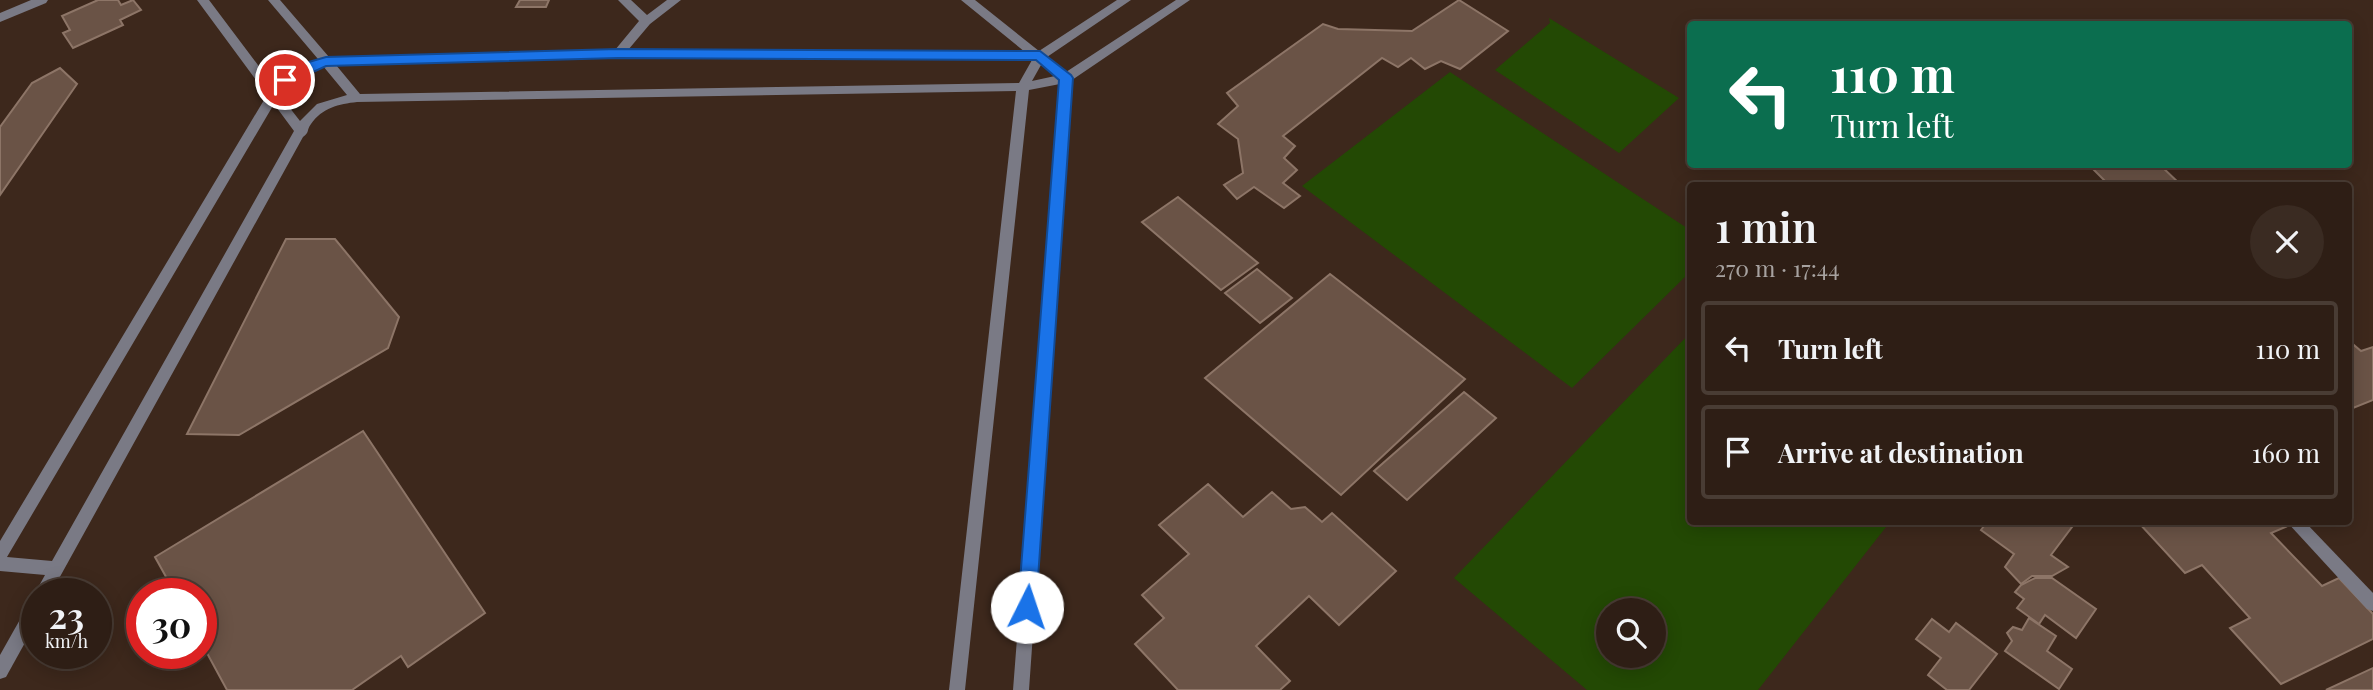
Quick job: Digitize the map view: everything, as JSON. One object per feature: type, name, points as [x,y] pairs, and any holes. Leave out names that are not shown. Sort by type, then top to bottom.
[{"type":"street","points":[[0,18],[43,0]]},
{"type":"street","points":[[203,0],[302,134]]},
{"type":"street","points":[[274,0],[357,98]]},
{"type":"street","points":[[624,0],[646,21]]},
{"type":"street","points":[[618,54],[646,21],[675,0]]},
{"type":"street","points":[[967,0],[1066,78]]},
{"type":"street","points":[[957,690],[1023,87],[1040,56],[1125,0]]},
{"type":"street","points":[[52,578],[302,134],[305,123],[318,108],[329,102],[357,98],[1023,87],[1066,78],[1184,0]]},
{"type":"street","points":[[0,555],[273,95],[285,80],[306,68],[326,61],[618,54],[1040,56]]},
{"type":"street","points":[[1021,690],[1066,78]]},
{"type":"street","points":[[2298,525],[2373,604]]},
{"type":"street","points":[[0,564],[57,569]]},
{"type":"street","points":[[0,671],[21,634]]},
{"type":"green space","points":[[1549,18],[1679,98],[1619,153],[1495,70],[1550,23]]},
{"type":"green space","points":[[1450,72],[1687,228],[1687,275],[1572,388],[1302,186]]},
{"type":"green space","points":[[1687,336],[1687,525],[1888,525],[1758,690],[1587,690],[1454,578]]},
{"type":"building","points":[[98,0],[118,0],[121,5],[133,0],[141,10],[120,20],[123,25],[73,48],[63,33],[70,30],[62,16]]},
{"type":"building","points":[[520,0],[549,0],[546,7],[516,7]]},
{"type":"building","points":[[1459,0],[1508,31],[1460,69],[1441,61],[1425,69],[1411,58],[1398,67],[1382,58],[1283,136],[1295,146],[1284,158],[1297,170],[1283,183],[1300,196],[1284,208],[1254,187],[1237,199],[1224,185],[1243,173],[1238,139],[1218,124],[1238,106],[1227,93],[1323,24],[1338,29],[1412,31]]},
{"type":"building","points":[[60,68],[77,84],[0,195],[0,127],[32,83]]},
{"type":"building","points":[[2092,168],[2163,168],[2178,182],[2106,182]]},
{"type":"building","points":[[1178,197],[1258,263],[1221,290],[1142,222]]},
{"type":"building","points":[[286,239],[335,239],[399,317],[388,348],[239,435],[187,434]]},
{"type":"building","points":[[1257,269],[1292,298],[1260,323],[1225,293]]},
{"type":"building","points":[[1330,274],[1465,379],[1341,495],[1205,378]]},
{"type":"building","points":[[2352,343],[2361,351],[2373,347],[2373,400],[2352,408]]},
{"type":"building","points":[[1464,392],[1496,418],[1407,500],[1374,471]]},
{"type":"building","points":[[363,431],[485,613],[408,667],[401,656],[352,690],[227,690],[216,669],[217,578],[167,578],[155,557]]},
{"type":"building","points":[[1208,484],[1243,517],[1272,492],[1291,509],[1305,507],[1322,522],[1332,513],[1396,571],[1339,625],[1309,596],[1256,646],[1290,681],[1280,690],[1178,690],[1135,644],[1164,618],[1142,595],[1189,554],[1159,525]]},
{"type":"building","points":[[1985,525],[2069,525],[2072,527],[2051,555],[2068,567],[2052,576],[2032,576],[2021,584],[2005,567],[2014,554],[1981,530]]},
{"type":"building","points":[[2141,525],[2290,525],[2271,533],[2322,586],[2339,578],[2373,614],[2373,639],[2281,684],[2230,628],[2250,618],[2202,565],[2185,573]]},
{"type":"building","points":[[2035,578],[2052,578],[2096,609],[2076,638],[2045,615],[2039,624],[2017,608],[2024,599],[2015,592],[2021,585]]},
{"type":"building","points":[[2029,618],[2056,636],[2047,651],[2072,669],[2059,689],[2005,651],[2012,641],[2007,633],[2013,627],[2022,630]]},
{"type":"building","points":[[1932,619],[1949,632],[1956,623],[1997,654],[1969,690],[1947,690],[1928,675],[1941,658],[1916,639]]},
{"type":"building","points":[[2373,668],[2373,690],[2326,690]]},
{"type":"route","points":[[285,80],[326,61],[618,54],[1040,56],[1066,78],[1027,607]]}]
